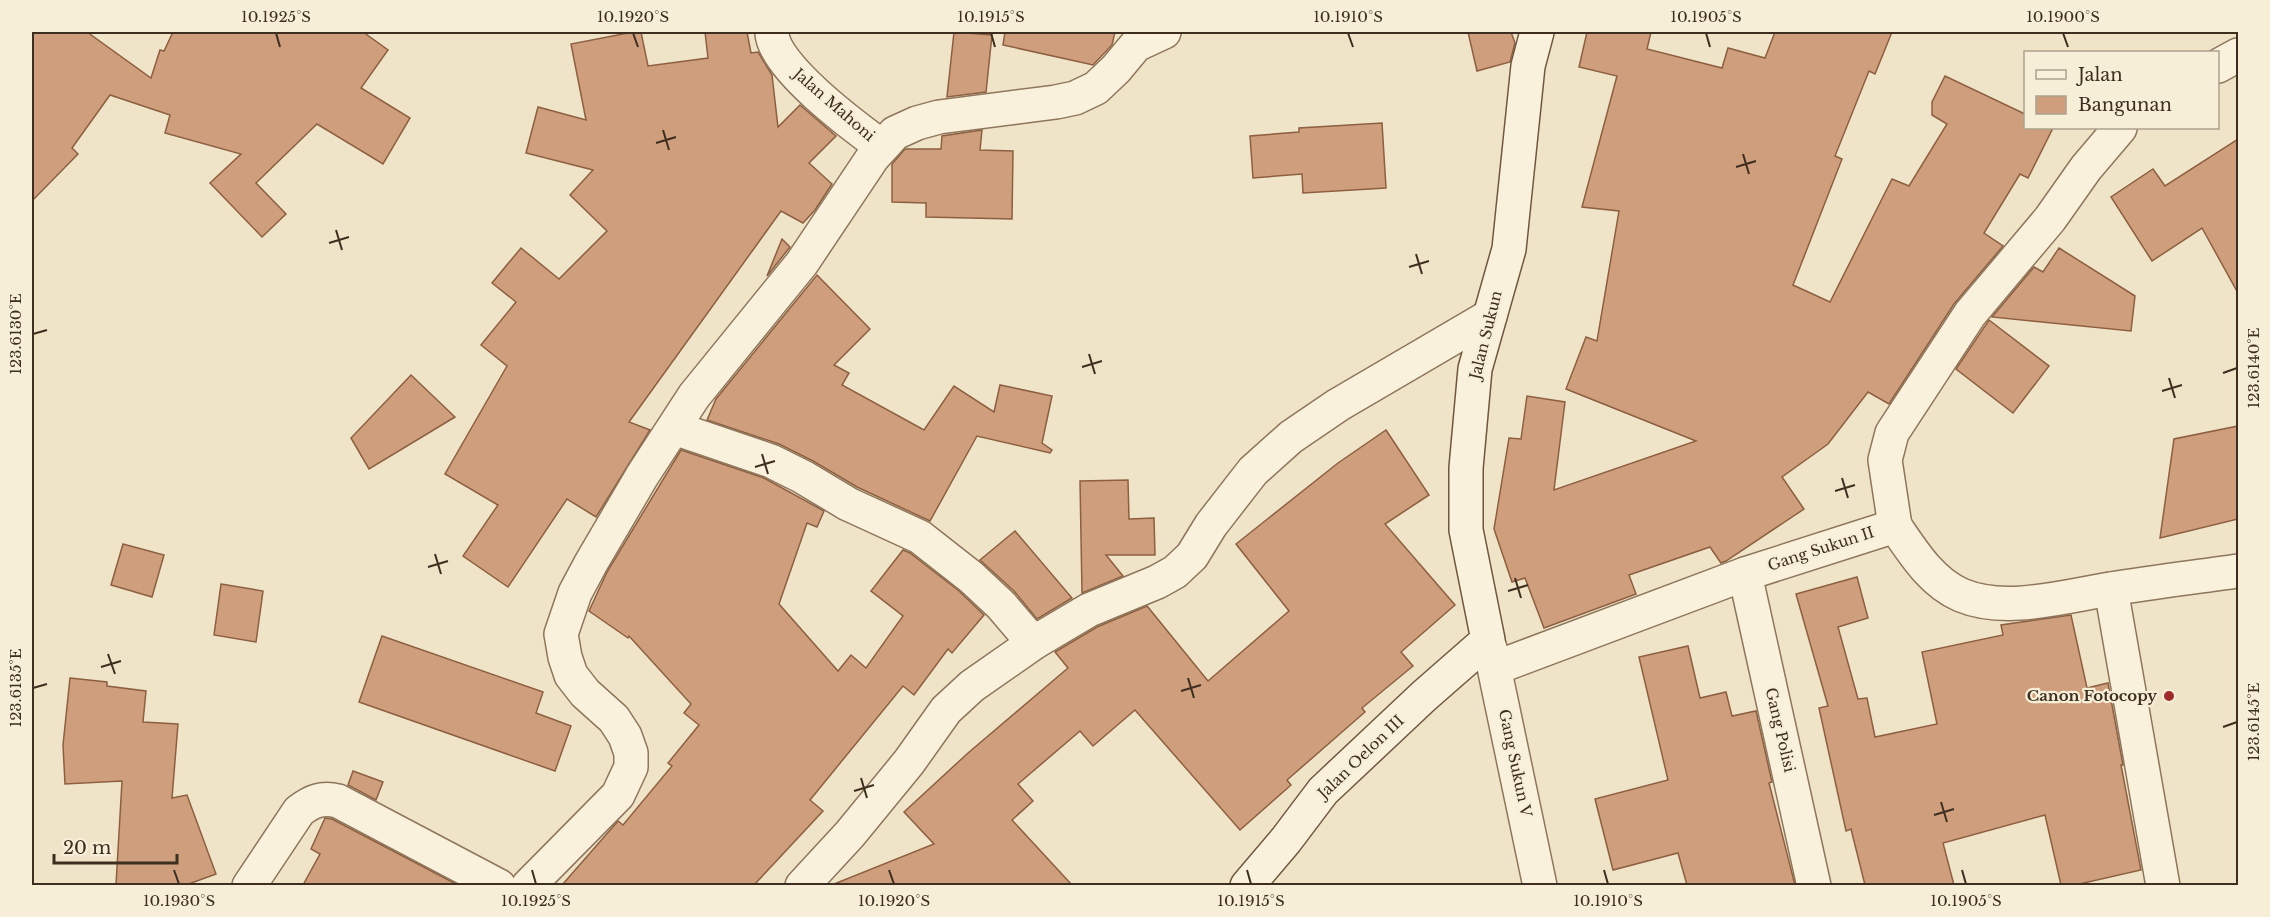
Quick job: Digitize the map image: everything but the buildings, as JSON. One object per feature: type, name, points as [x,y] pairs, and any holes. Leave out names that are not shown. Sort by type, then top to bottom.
[{"type":"street","name":"Jalan Mahoni","points":[[772,32],[775,45],[792,69],[813,91],[881,146]]},
{"type":"street","points":[[528,885],[618,795],[631,767],[631,753],[625,736],[614,719],[585,693],[571,675],[561,634],[574,593],[642,476],[694,396],[802,263],[881,146],[895,133],[917,123],[939,117],[1075,98],[1096,87],[1116,69],[1136,45],[1164,32]]},
{"type":"street","name":"Jalan Sukun","points":[[1492,654],[1467,530],[1466,468],[1475,369],[1509,249],[1528,66],[1537,32]]},
{"type":"street","points":[[2219,65],[2238,55]]},
{"type":"street","points":[[1895,526],[1885,460],[1892,433],[1970,314],[2050,219],[2086,168],[2119,129]]},
{"type":"street","points":[[802,885],[873,807],[946,711],[972,686],[1035,642],[1089,610],[1157,582],[1175,572],[1192,556],[1211,525],[1253,471],[1291,437],[1338,405],[1490,316]]},
{"type":"street","points":[[674,428],[771,461],[848,504],[921,537],[1001,605],[1035,642]]},
{"type":"street","name":"Gang Sukun II","points":[[1492,654],[1895,526],[1917,558],[1940,582],[1961,595],[1988,602],[2030,603],[2238,571]]},
{"type":"street","name":"Gang Polisi","points":[[1745,574],[1814,885]]},
{"type":"street","points":[[2111,589],[2163,885]]},
{"type":"street","name":"Jalan Oelon III","points":[[1247,885],[1286,840],[1323,791],[1425,696],[1492,654]]},
{"type":"street","name":"Gang Sukun V","points":[[1492,654],[1540,885]]},
{"type":"street","points":[[249,885],[299,811],[311,802],[326,798],[338,801],[499,885]]},
{"type":"place","name":"Canon Fotocopy","points":[[2169,696]]}]
